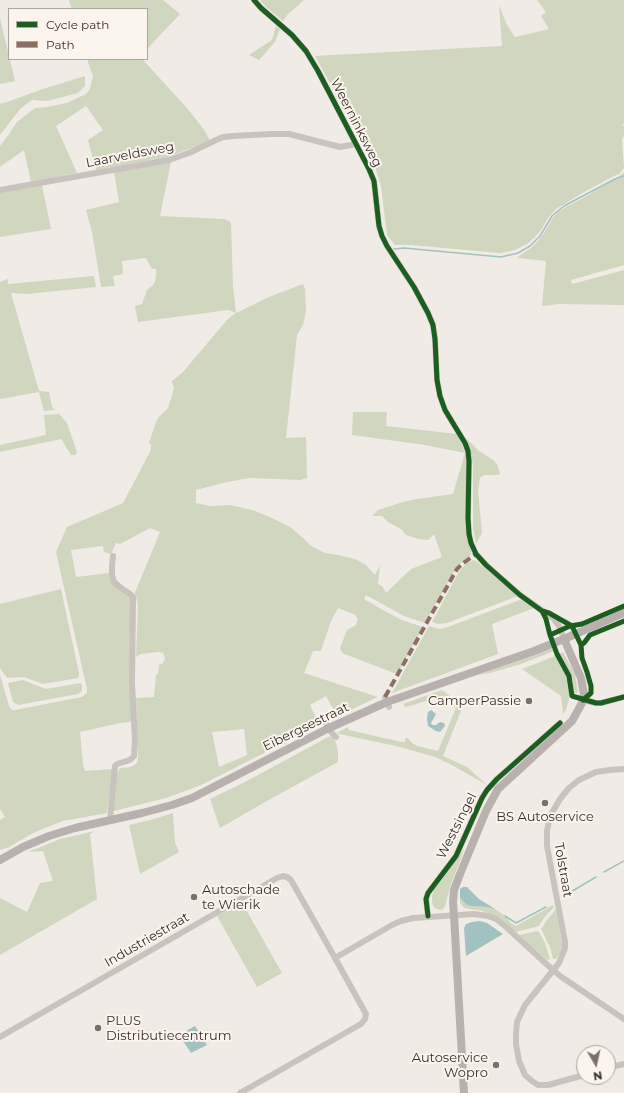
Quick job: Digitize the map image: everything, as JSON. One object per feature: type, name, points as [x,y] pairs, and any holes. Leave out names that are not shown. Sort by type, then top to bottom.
[{"type":"main road","name":"Eibergsestraat","points":[[0,860],[23,847],[49,836],[74,828],[142,813],[192,798],[328,725],[387,702],[534,651],[624,613]]},
{"type":"main road","name":"Westsingel","points":[[464,1093],[453,902],[454,890],[486,811],[498,789],[572,722],[577,714],[583,700],[583,687],[581,678],[564,639]]},
{"type":"street","name":"Weerninksweg","points":[[254,0],[292,35],[306,51],[374,181],[379,226],[382,236],[428,312],[433,325],[437,380],[440,396],[445,410],[468,450],[469,534],[476,554],[486,565],[520,595],[553,618],[559,626],[564,639]]},
{"type":"street","name":"Laarveldsweg","points":[[0,190],[169,160],[189,153],[214,141],[233,136],[289,134],[340,147],[356,144]]},
{"type":"street","points":[[110,820],[114,766],[130,760],[134,756],[135,740],[132,683],[133,597],[114,582],[112,575],[113,556]]},
{"type":"street","points":[[583,700],[601,703],[624,697]]},
{"type":"street","name":"Westsingel","points":[[428,916],[426,899],[428,893],[456,856],[463,844],[482,798],[487,790],[497,779],[560,723]]},
{"type":"street","points":[[328,725],[331,732],[336,737]]},
{"type":"street","name":"Tolstraat","points":[[576,1077],[548,1085],[538,1085],[532,1081],[526,1075],[519,1061],[516,1044],[517,1022],[525,1005],[554,971],[563,955],[565,942],[546,838],[550,816],[560,799],[569,788],[579,780],[596,772],[624,769]]},
{"type":"street","name":"Industriestraat","points":[[0,1037],[277,878],[283,876],[291,880],[366,1014],[362,1024],[240,1093]]},
{"type":"street","points":[[335,958],[401,921],[428,916],[474,914],[488,916],[496,919],[506,926],[554,971],[624,1019]]},
{"type":"green space","points":[[69,0],[163,0],[180,14],[148,48],[148,8],[72,8]]},
{"type":"green space","points":[[260,0],[304,0],[288,14],[283,21]]},
{"type":"green space","points":[[537,0],[624,0],[624,136],[622,139],[624,168],[620,173],[556,209],[535,237],[527,244],[515,250],[500,253],[411,245],[395,245],[387,235],[381,186],[375,167],[315,56],[502,46],[499,5],[507,25],[515,37],[549,29],[541,16],[546,12]]},
{"type":"green space","points":[[0,18],[8,52],[8,60],[10,60],[15,81],[0,84]]},
{"type":"green space","points":[[276,26],[280,29],[274,43],[259,60],[249,55],[272,40]]},
{"type":"green space","points":[[87,60],[143,60],[187,108],[205,131],[210,141],[168,157],[96,170],[88,140],[103,130],[86,106],[56,126],[77,173],[31,182],[24,150],[0,167],[0,146],[17,122],[35,108],[67,103],[86,94],[90,89],[93,76]]},
{"type":"green space","points":[[85,76],[85,86],[78,93],[47,101],[32,100],[20,109],[0,135],[0,104]]},
{"type":"green space","points":[[171,162],[160,216],[224,219],[231,223],[233,287],[236,313],[228,310],[138,322],[135,306],[142,304],[147,290],[155,282],[156,274],[156,269],[153,269],[150,266],[146,258],[122,261],[123,274],[113,276],[115,286],[101,287],[92,232],[86,210],[119,202],[114,172]]},
{"type":"green space","points":[[624,173],[624,265],[571,280],[572,284],[624,270],[624,305],[559,304],[542,306],[546,261],[517,258],[537,242],[558,212]]},
{"type":"green space","points":[[42,185],[51,229],[0,237],[0,192]]},
{"type":"green space","points":[[94,276],[96,287],[27,294],[11,293],[39,391],[49,392],[52,407],[55,410],[44,411],[39,392],[0,399],[0,282],[8,279],[8,284]]},
{"type":"green space","points":[[303,284],[305,289],[306,311],[303,325],[297,335],[286,438],[306,437],[307,478],[300,480],[250,478],[227,482],[196,490],[196,503],[210,506],[230,505],[252,510],[290,527],[310,545],[325,553],[355,559],[366,565],[375,575],[380,565],[378,584],[382,586],[386,593],[411,569],[442,557],[434,534],[428,540],[418,539],[406,535],[401,529],[388,522],[382,516],[372,516],[378,510],[403,502],[453,494],[465,453],[425,445],[352,435],[353,412],[387,412],[386,426],[457,434],[466,455],[471,555],[457,566],[425,623],[404,616],[366,595],[364,599],[383,610],[402,620],[423,627],[398,673],[394,673],[342,653],[340,648],[347,630],[356,625],[358,618],[356,618],[356,615],[338,608],[331,621],[321,651],[313,651],[304,673],[378,697],[337,716],[326,696],[310,705],[319,725],[201,785],[166,798],[114,811],[113,803],[117,774],[120,768],[131,767],[137,763],[136,698],[154,697],[156,675],[158,674],[159,665],[163,663],[165,658],[163,653],[158,652],[141,654],[136,657],[138,606],[136,596],[134,595],[160,532],[150,528],[120,544],[116,543],[111,554],[104,552],[103,546],[71,550],[76,577],[110,573],[131,598],[132,722],[120,723],[80,732],[85,771],[112,769],[107,813],[63,821],[35,832],[9,847],[0,850],[0,820],[5,817],[0,809],[0,675],[9,706],[12,710],[82,697],[87,693],[56,552],[67,527],[123,503],[151,450],[151,445],[149,443],[156,422],[168,408],[174,389],[172,381],[183,372],[229,318],[269,297]],"holes":[[[244,729],[247,755],[219,767],[212,732]]]},
{"type":"green space","points":[[59,414],[67,423],[77,452],[75,455],[71,455],[61,439],[0,452],[0,445],[46,435],[44,415]]},
{"type":"green space","points":[[467,439],[479,451],[497,464],[500,473],[499,475],[485,475],[480,478],[478,491],[482,533],[476,544],[473,527],[473,466]]},
{"type":"green space","points":[[473,560],[518,596],[447,623],[438,624],[432,622],[460,570]]},
{"type":"green space","points":[[61,589],[79,673],[78,678],[43,684],[24,677],[7,678],[0,668],[0,604]]},
{"type":"green space","points":[[522,599],[534,608],[492,624],[498,654],[392,693],[429,626],[440,629],[448,627]]},
{"type":"green space","points":[[551,648],[554,651],[521,664],[478,675]]},
{"type":"green space","points":[[563,652],[575,674],[578,693],[574,693],[569,671],[559,656],[559,654]]},
{"type":"green space","points":[[555,656],[569,678],[570,695],[566,710],[563,714],[561,696],[522,669]]},
{"type":"green space","points":[[23,680],[46,689],[80,683],[82,684],[82,691],[78,694],[18,705],[13,702],[8,683]]},
{"type":"green space","points":[[442,690],[463,706],[443,756],[467,767],[487,785],[435,757],[396,746],[337,733],[348,727],[349,730],[402,742],[405,742],[405,739],[408,738],[417,746],[438,751],[456,708],[442,697],[406,707],[403,704]]},
{"type":"green space","points":[[330,736],[333,737],[336,743],[338,762],[220,828],[210,799],[245,782]]},
{"type":"green space","points":[[173,813],[175,842],[179,852],[140,874],[129,825]]},
{"type":"green space","points":[[95,831],[90,834],[97,899],[0,955],[0,898],[27,912],[40,883],[53,881],[43,851],[28,852],[60,839]]},
{"type":"green space","points":[[464,849],[451,884],[445,906],[442,910],[436,909],[433,906],[432,901],[434,889]]},
{"type":"green space","points":[[460,898],[467,905],[495,909],[516,926],[553,905],[554,907],[539,926],[516,932],[496,916],[482,911],[464,908],[460,903]]},
{"type":"green space","points":[[241,902],[282,973],[257,987],[217,916]]},
{"type":"green space","points":[[556,909],[562,945],[561,952],[556,959],[553,959],[550,947],[541,929]]},
{"type":"green space","points":[[537,931],[545,943],[550,959],[547,960],[519,935]]},
{"type":"water","points":[[431,710],[436,714],[431,723],[432,725],[436,725],[440,722],[444,723],[445,726],[440,732],[428,726],[428,712]]},
{"type":"water","points":[[467,887],[479,899],[495,909],[467,905],[460,898],[460,889]]},
{"type":"water","points":[[480,921],[487,923],[503,934],[466,956],[464,928],[466,924]]},
{"type":"water","points":[[195,1026],[207,1045],[191,1053],[179,1035]]},
{"type":"waterway","points":[[394,249],[404,248],[501,257],[518,253],[530,246],[540,236],[552,216],[564,206],[615,179],[624,176]]},
{"type":"waterway","points":[[604,872],[624,861]]},
{"type":"waterway","points":[[564,896],[596,877]]},
{"type":"waterway","points":[[505,916],[516,923],[546,907]]},
{"type":"marked path","points":[[385,697],[457,569],[476,554]]},
{"type":"cycle path","points":[[254,0],[292,35],[306,51],[318,71],[374,181],[379,226],[382,236],[414,287],[433,325],[437,380],[440,396],[445,410],[465,443],[468,451],[469,534],[476,554],[486,565],[520,595],[542,611],[549,613],[572,626],[581,645],[582,658],[591,686],[591,693],[583,700]]},
{"type":"cycle path","points":[[550,635],[570,626],[582,624],[624,606]]},
{"type":"cycle path","points":[[542,611],[557,654],[569,676],[572,696],[596,703],[624,697]]},
{"type":"cycle path","points":[[581,645],[590,635],[624,621]]},
{"type":"cycle path","points":[[428,916],[426,899],[428,893],[456,856],[487,790],[497,779],[560,723]]},
{"type":"place","name":"CamperPassie","points":[[529,701]]},
{"type":"place","name":"BS Autoservice","points":[[545,803]]},
{"type":"place","name":"Autoschade te Wierik","points":[[194,897]]},
{"type":"place","name":"PLUS Distributiecentrum","points":[[98,1028]]},
{"type":"place","name":"Autoservice Wopro","points":[[496,1065]]}]
